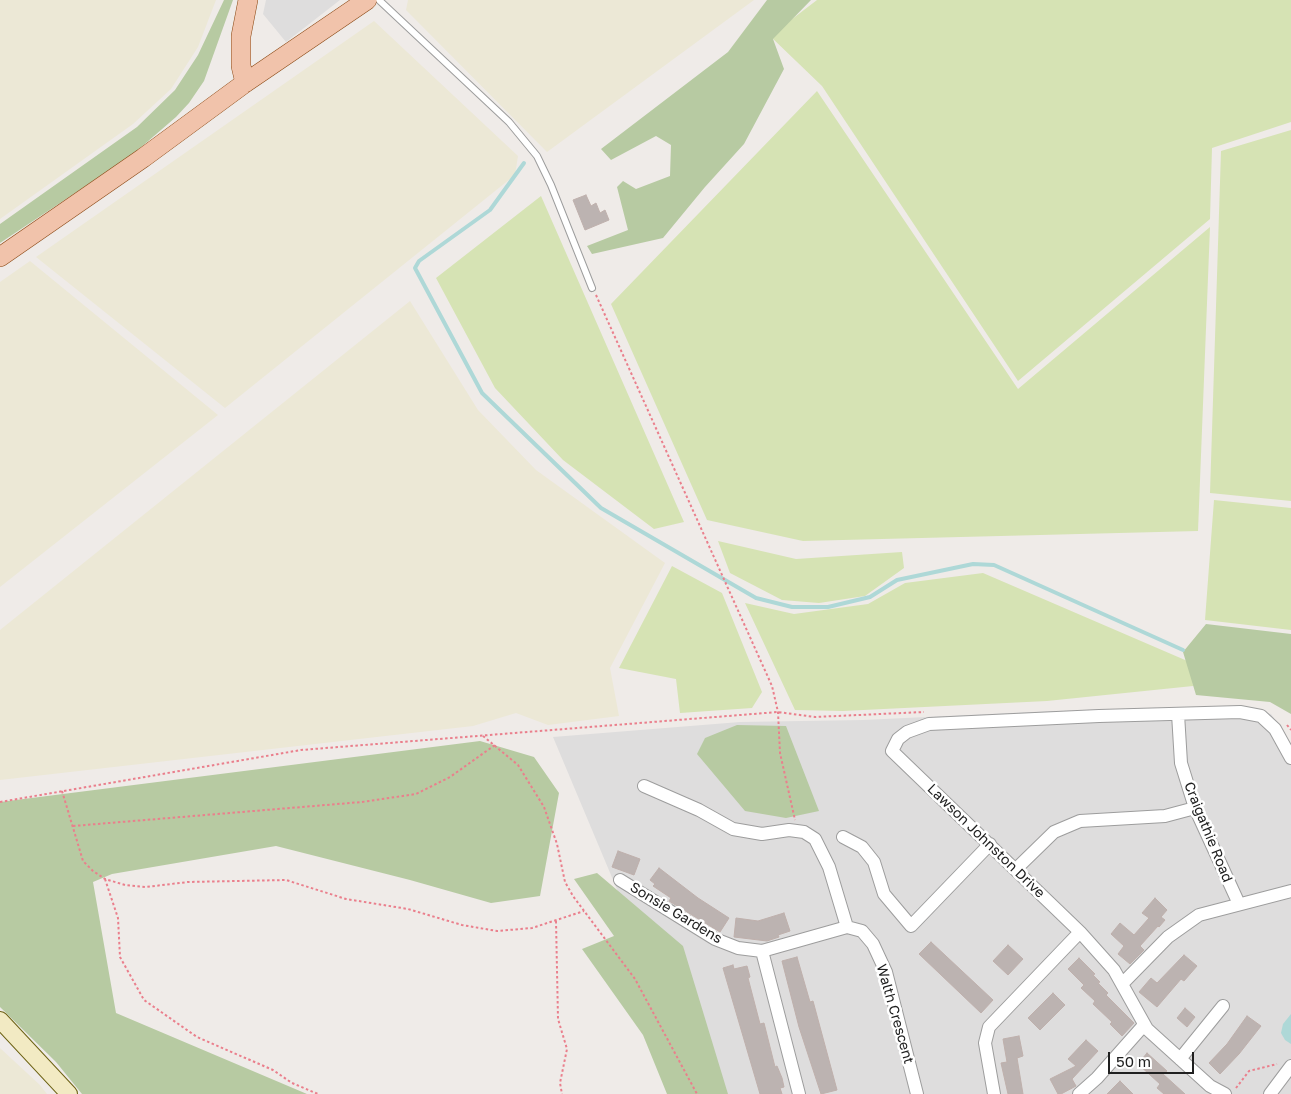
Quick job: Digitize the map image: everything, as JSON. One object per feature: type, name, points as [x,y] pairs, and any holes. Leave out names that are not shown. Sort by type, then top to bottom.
[{"type":"main road","points":[[245,83],[241,66],[241,36],[248,0]]},
{"type":"main road","points":[[0,258],[143,158],[245,83],[366,0]]},
{"type":"main road","points":[[0,1020],[69,1094]]},
{"type":"street","points":[[1178,714],[1240,712],[1261,716],[1275,729],[1291,758]]},
{"type":"street","name":"Lawson Johnston Drive","points":[[1178,714],[929,724],[907,732],[898,739],[892,750],[1080,932],[1114,970],[1147,1029],[1210,1086],[1225,1094]]},
{"type":"street","name":"Craigathie Road","points":[[1178,714],[1181,763],[1195,808],[1239,904]]},
{"type":"street","points":[[644,786],[699,810],[733,829],[762,834],[789,830],[804,832],[815,840],[829,867],[847,927]]},
{"type":"street","points":[[1016,869],[1054,832],[1080,821],[1165,816],[1195,808]]},
{"type":"street","points":[[843,837],[862,847],[874,862],[884,894],[911,926],[990,844]]},
{"type":"street","name":"Sonsie Gardens","points":[[620,880],[715,939],[738,948],[762,951],[847,927]]},
{"type":"street","points":[[1122,984],[1168,937],[1199,915],[1291,891]]},
{"type":"street","name":"Walth Crescent","points":[[847,927],[862,931],[873,944],[886,972],[917,1094]]},
{"type":"street","points":[[994,1094],[985,1043],[989,1027],[1080,932]]},
{"type":"street","points":[[762,951],[799,1094]]},
{"type":"street","points":[[1180,1059],[1223,1006]]},
{"type":"street","points":[[1079,1094],[1097,1078],[1144,1025]]},
{"type":"street","points":[[1270,1094],[1287,1066]]},
{"type":"lane","points":[[379,0],[509,122],[537,156],[551,185],[592,288]]},
{"type":"path","points":[[592,288],[772,686],[778,712],[780,753],[798,831]]},
{"type":"path","points":[[0,802],[301,750],[778,712],[815,717],[932,712]]},
{"type":"path","points":[[1283,721],[1291,730]]},
{"type":"path","points":[[482,736],[496,745],[518,765],[544,807],[556,844],[565,882],[584,912],[635,979],[697,1094]]},
{"type":"path","points":[[73,826],[362,802],[416,794],[450,777],[496,745]]},
{"type":"path","points":[[62,791],[83,861],[105,879],[125,886],[146,887],[188,882],[286,880],[346,899],[408,909],[462,925],[497,931],[532,928],[584,912]]},
{"type":"path","points":[[105,879],[118,918],[120,957],[144,1000],[197,1037],[273,1070],[292,1083],[318,1094]]},
{"type":"path","points":[[556,920],[558,1019],[567,1049],[560,1083],[562,1094]]},
{"type":"path","points":[[1231,1094],[1249,1072],[1276,1064],[1287,1066]]},
{"type":"shaded area","points":[[0,0],[216,0],[198,47],[171,89],[133,124],[0,219]]},
{"type":"shaded area","points":[[266,0],[340,0],[286,42],[263,14]]},
{"type":"shaded area","points":[[408,0],[754,0],[547,152],[406,10]]},
{"type":"shaded area","points":[[374,21],[518,156],[515,175],[225,408],[36,257]]},
{"type":"shaded area","points":[[30,261],[218,415],[0,587],[0,282]]},
{"type":"shaded area","points":[[410,301],[478,410],[536,470],[665,563],[610,668],[619,716],[548,725],[516,713],[473,726],[0,780],[0,630]]},
{"type":"shaded area","points":[[1248,707],[1271,714],[1291,746],[1291,1094],[716,1094],[637,937],[553,737],[740,722],[863,720],[1053,711]]},
{"type":"shaded area","points":[[0,1048],[40,1085],[47,1094],[0,1094]]},
{"type":"green space","points":[[224,0],[233,0],[204,81],[189,103],[176,117],[132,155],[0,243],[0,224],[137,127],[175,90],[198,55]]},
{"type":"green space","points":[[767,0],[811,0],[773,39],[784,69],[744,144],[663,238],[592,254],[587,246],[628,230],[617,187],[623,181],[636,189],[670,176],[671,145],[656,136],[611,160],[601,149],[728,52]]},
{"type":"green space","points":[[817,0],[1291,0],[1291,122],[1212,148],[1210,219],[1018,381],[822,86],[770,36]]},
{"type":"green space","points":[[817,91],[1018,389],[1210,227],[1198,531],[803,541],[707,520],[611,304]]},
{"type":"green space","points":[[1291,130],[1291,501],[1210,493],[1221,151]]},
{"type":"green space","points":[[541,196],[684,522],[654,529],[563,460],[495,388],[436,278]]},
{"type":"green space","points":[[1214,500],[1291,508],[1291,630],[1205,620]]},
{"type":"green space","points":[[718,541],[796,559],[902,552],[904,568],[865,596],[819,603],[782,600],[730,573]]},
{"type":"green space","points":[[672,566],[722,593],[762,692],[752,708],[680,713],[676,679],[619,668]]},
{"type":"green space","points":[[983,573],[1192,663],[1193,686],[1047,701],[843,711],[795,710],[745,603],[794,614],[868,604],[905,583]]},
{"type":"green space","points":[[1206,624],[1291,634],[1291,714],[1270,702],[1196,695],[1183,652]]},
{"type":"green space","points":[[737,725],[786,726],[819,811],[786,818],[745,811],[697,754],[705,738]]},
{"type":"green space","points":[[480,741],[534,757],[559,793],[540,896],[491,903],[276,846],[112,874],[93,882],[116,1013],[307,1094],[82,1094],[56,1062],[0,1007],[0,802]]},
{"type":"green space","points":[[597,873],[683,946],[728,1094],[667,1094],[643,1035],[582,949],[614,936],[574,879]]},
{"type":"water","points":[[1291,1014],[1291,1044],[1285,1040],[1281,1033],[1283,1024]]},
{"type":"building","points":[[586,195],[591,206],[596,203],[600,213],[605,210],[609,220],[585,230],[573,200]]},
{"type":"building","points":[[618,851],[640,859],[634,875],[612,867]]},
{"type":"building","points":[[659,868],[698,898],[729,918],[720,932],[669,901],[671,898],[653,886],[655,884],[650,880]]},
{"type":"building","points":[[1155,898],[1167,910],[1161,917],[1165,920],[1140,946],[1144,950],[1130,964],[1118,954],[1124,946],[1111,934],[1120,923],[1134,935],[1149,918],[1142,913]]},
{"type":"building","points":[[784,913],[790,931],[778,935],[779,937],[767,941],[734,937],[736,918],[758,921]]},
{"type":"building","points":[[931,942],[993,1000],[981,1013],[919,954]]},
{"type":"building","points":[[1008,945],[1023,959],[1008,975],[993,961]]},
{"type":"building","points":[[1184,955],[1197,966],[1184,981],[1181,979],[1157,1007],[1139,992],[1151,978],[1157,983]]},
{"type":"building","points":[[797,957],[810,1002],[813,1001],[837,1090],[821,1094],[799,1027],[782,961]]},
{"type":"building","points":[[1079,958],[1095,974],[1093,975],[1100,982],[1098,983],[1108,993],[1106,995],[1134,1023],[1122,1036],[1110,1024],[1112,1022],[1093,1004],[1095,1001],[1081,988],[1084,985],[1068,969]]},
{"type":"building","points":[[733,965],[734,969],[747,966],[750,977],[748,978],[760,1024],[764,1023],[775,1067],[777,1066],[782,1078],[784,1087],[780,1088],[782,1094],[760,1094],[723,968]]},
{"type":"building","points":[[1053,993],[1065,1005],[1040,1030],[1028,1018]]},
{"type":"building","points":[[1185,1008],[1195,1017],[1187,1027],[1177,1018]]},
{"type":"building","points":[[1247,1016],[1261,1026],[1220,1074],[1209,1063],[1227,1044]]},
{"type":"building","points":[[1019,1036],[1023,1056],[1017,1058],[1023,1094],[1008,1094],[1001,1063],[1007,1062],[1003,1039]]},
{"type":"building","points":[[1086,1040],[1098,1051],[1072,1079],[1076,1086],[1058,1094],[1050,1079],[1076,1066],[1068,1059]]},
{"type":"building","points":[[1147,1053],[1167,1071],[1163,1074],[1185,1094],[1164,1094],[1157,1088],[1160,1084],[1138,1064]]},
{"type":"building","points":[[1120,1081],[1133,1094],[1107,1094]]},
{"type":"waterway","points":[[524,163],[490,210],[419,261],[415,268],[482,393],[601,508],[756,598],[792,607],[828,607],[870,597],[897,580],[973,564],[994,565],[1183,650]]}]
